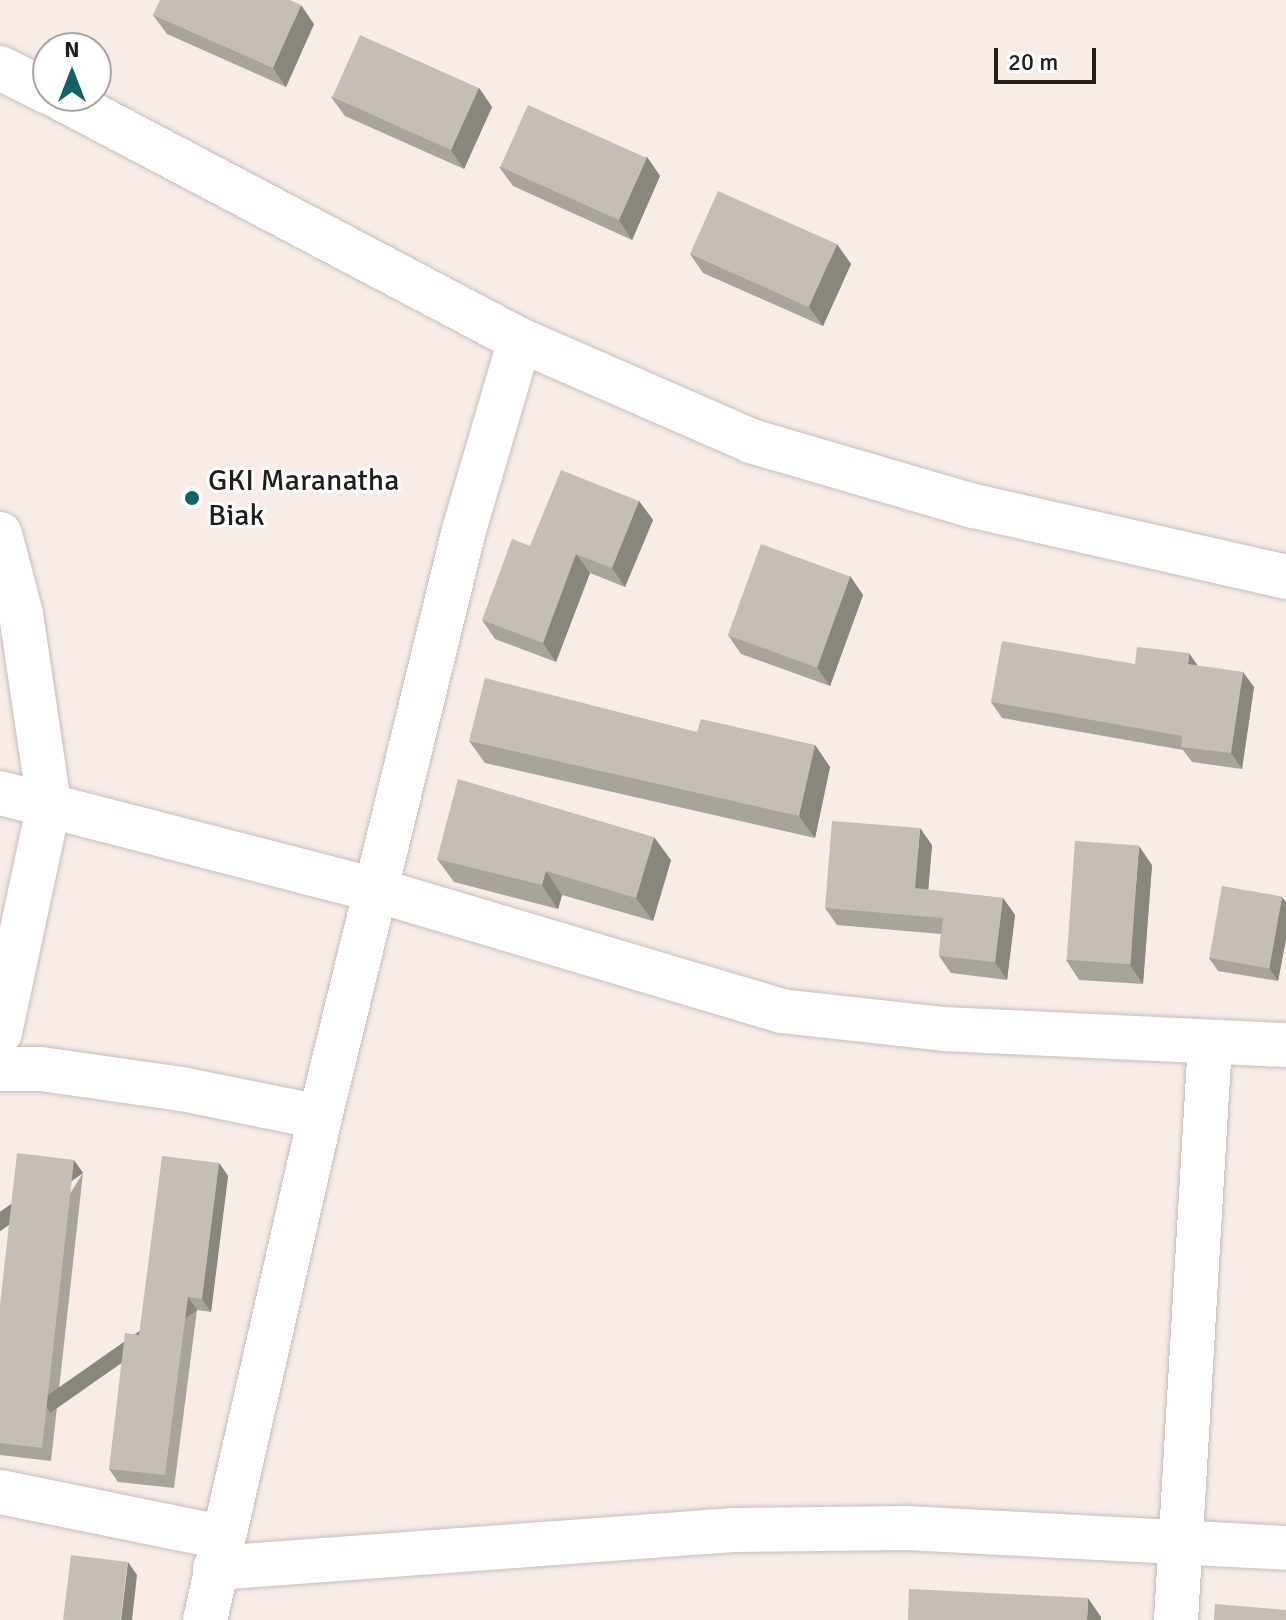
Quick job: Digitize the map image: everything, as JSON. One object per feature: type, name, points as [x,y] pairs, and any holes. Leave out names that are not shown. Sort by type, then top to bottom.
[{"type":"street","points":[[0,68],[32,84]]},
{"type":"street","points":[[87,112],[520,340],[751,441],[862,476],[1286,577]]},
{"type":"street","points":[[205,1620],[218,1552],[320,1117],[464,530],[520,340]]},
{"type":"street","points":[[0,534],[21,614],[49,804],[0,1033]]},
{"type":"street","points":[[0,793],[376,890],[781,1011],[856,1023],[1286,1045]]},
{"type":"street","points":[[1176,1620],[1210,1042]]},
{"type":"street","points":[[0,1069],[41,1069],[182,1089],[320,1117]]},
{"type":"street","points":[[0,1492],[218,1552],[734,1530],[907,1528],[1182,1540],[1286,1548]]},
{"type":"building","points":[[160,0],[290,0],[301,5],[273,68],[153,15]]},
{"type":"building","points":[[360,35],[479,88],[451,150],[332,97]]},
{"type":"building","points":[[528,105],[647,158],[619,220],[500,167]]},
{"type":"building","points":[[718,191],[837,244],[809,307],[690,254]]},
{"type":"building","points":[[561,470],[639,501],[612,568],[576,554],[543,643],[482,620],[512,539],[530,546]]},
{"type":"building","points":[[761,544],[850,576],[817,668],[728,635]]},
{"type":"building","points":[[1002,641],[1135,664],[1137,647],[1189,653],[1188,664],[1243,672],[1231,753],[1181,747],[1182,736],[991,702]]},
{"type":"building","points":[[485,678],[697,732],[701,719],[815,745],[799,816],[469,741]]},
{"type":"building","points":[[458,779],[654,837],[636,898],[546,871],[542,885],[437,859]]},
{"type":"building","points":[[832,821],[920,828],[915,888],[1003,898],[995,962],[939,956],[943,918],[825,908]]},
{"type":"building","points":[[1075,841],[1139,845],[1131,964],[1067,960]]},
{"type":"building","points":[[1222,886],[1282,897],[1269,968],[1209,958]]},
{"type":"building","points":[[17,1153],[74,1160],[42,1448],[0,1443],[0,1305]]},
{"type":"building","points":[[162,1156],[219,1163],[202,1299],[188,1297],[165,1475],[109,1469],[125,1333],[139,1335]]},
{"type":"building","points":[[71,1555],[128,1562],[120,1620],[63,1620]]},
{"type":"building","points":[[909,1589],[1088,1598],[1087,1620],[908,1620]]},
{"type":"building","points":[[1215,1604],[1286,1610],[1286,1620],[1214,1620]]},
{"type":"place","name":"GKI Maranatha Biak","points":[[192,498]]}]
